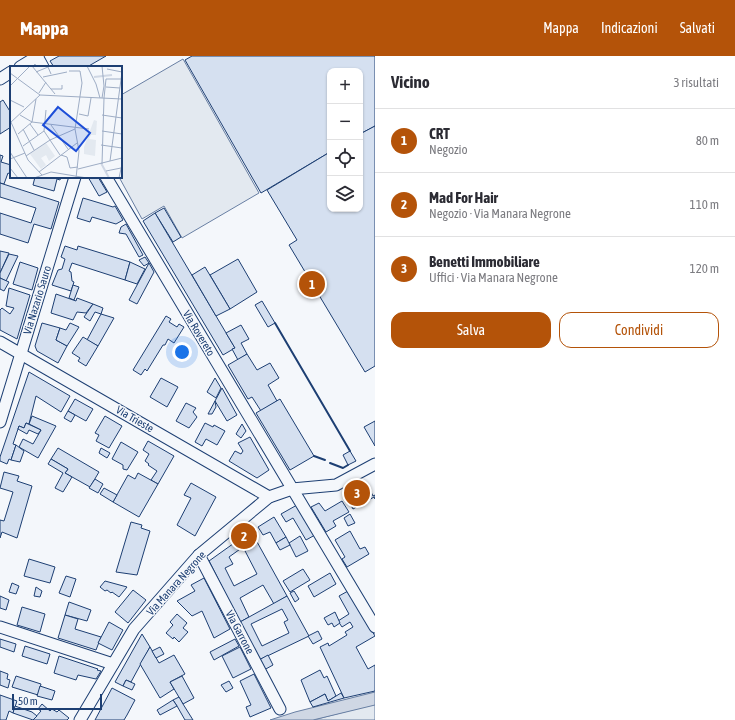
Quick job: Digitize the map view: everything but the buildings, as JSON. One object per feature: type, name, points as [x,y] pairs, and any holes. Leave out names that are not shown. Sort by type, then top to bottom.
[{"type":"street","points":[[22,66],[37,56],[42,66]]},
{"type":"street","points":[[0,79],[10,73]]},
{"type":"street","name":"Via Nazario Sauro","points":[[0,422],[74,178]]},
{"type":"street","name":"Via Rovereto","points":[[107,178],[375,627]]},
{"type":"street","name":"Via Trieste","points":[[0,342],[269,496]]},
{"type":"street","name":"Via Manara Negrone","points":[[80,720],[134,628],[199,555],[269,496],[292,489],[336,485],[375,464]]},
{"type":"street","name":"Via Garrone","points":[[199,555],[280,709]]},
{"type":"street","points":[[0,627],[113,664]]},
{"type":"shaded area","points":[[183,59],[259,193],[182,238],[164,206],[142,219],[120,178],[122,178],[122,94]]},
{"type":"shaded area","points":[[375,692],[375,705],[313,720],[270,720],[295,712]]},
{"type":"shaded area","points":[[375,704],[375,720],[313,720]]},
{"type":"wall","points":[[275,323],[350,451]]},
{"type":"wall","points":[[314,456],[325,460]]},
{"type":"wall","points":[[330,463],[343,468],[348,465]]},
{"type":"place","name":"CRT","points":[[312,284]]},
{"type":"place","name":"Benetti Immobiliare","points":[[357,493]]},
{"type":"place","name":"Mad For Hair","points":[[244,536]]}]
